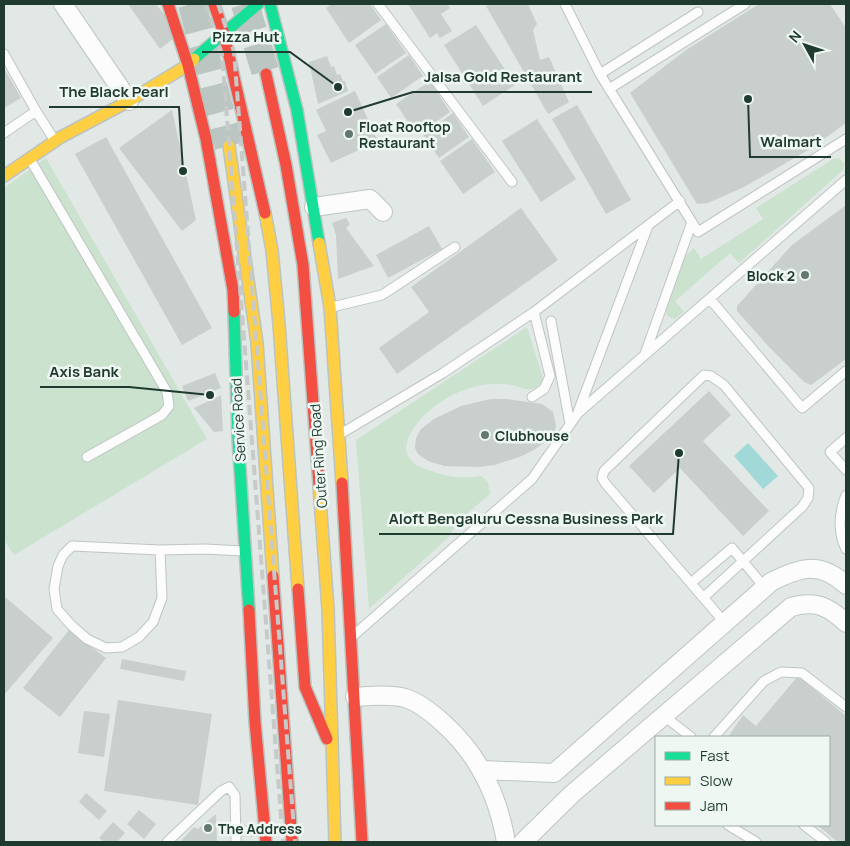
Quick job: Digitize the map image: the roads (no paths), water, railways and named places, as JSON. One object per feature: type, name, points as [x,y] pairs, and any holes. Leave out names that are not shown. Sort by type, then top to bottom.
[{"type":"main road","name":"Service Road","points":[[168,4],[188,65],[206,139],[232,290],[238,437],[255,722],[266,837]]},
{"type":"main road","points":[[214,4],[224,34],[261,189],[272,250],[280,334],[305,687],[334,754]]},
{"type":"main road","points":[[4,176],[55,141],[129,101],[188,65],[258,4]]},
{"type":"main road","points":[[270,4],[298,110],[330,307],[340,435],[362,842]]},
{"type":"main road","name":"Outer Ring Road","points":[[266,74],[286,165],[303,265],[328,609],[334,754],[335,842]]},
{"type":"main road","points":[[229,146],[257,343],[292,842]]},
{"type":"street","points":[[63,4],[129,101]]},
{"type":"street","points":[[314,206],[370,199],[383,212]]},
{"type":"street","points":[[482,770],[554,773],[765,588],[786,574],[801,569],[814,568],[827,571],[846,584]]},
{"type":"street","points":[[522,842],[572,794],[791,607],[804,603],[816,604],[827,608],[846,623]]},
{"type":"street","points":[[695,649],[714,673]]},
{"type":"street","points":[[355,697],[383,695],[405,698],[422,706],[453,732],[468,748],[482,770],[500,812],[506,842]]},
{"type":"lane","points":[[378,4],[512,182]]},
{"type":"lane","points":[[565,4],[600,74],[698,232],[845,142]]},
{"type":"lane","points":[[609,89],[745,4]]},
{"type":"lane","points":[[600,74],[698,12]]},
{"type":"lane","points":[[4,54],[55,141]]},
{"type":"lane","points":[[4,133],[36,111]]},
{"type":"lane","points":[[30,158],[167,392],[169,406],[162,415],[87,457]]},
{"type":"lane","points":[[352,637],[532,479],[578,413],[846,180]]},
{"type":"lane","points":[[340,435],[355,424],[443,373],[534,312],[680,201]]},
{"type":"lane","points":[[644,355],[692,222]]},
{"type":"lane","points":[[578,413],[648,225]]},
{"type":"lane","points":[[330,307],[382,295],[455,247]]},
{"type":"lane","points":[[710,299],[802,408],[846,371]]},
{"type":"lane","points":[[532,397],[544,389],[550,376],[534,312]]},
{"type":"lane","points":[[551,321],[570,424]]},
{"type":"lane","points":[[704,597],[802,507],[808,498],[809,488],[724,385],[711,376],[704,375],[604,470],[602,478],[726,623]]},
{"type":"lane","points":[[846,438],[830,452],[846,470]]},
{"type":"lane","points":[[846,495],[841,510],[840,526],[842,541],[846,549]]},
{"type":"lane","points":[[160,550],[162,598],[153,622],[139,637],[122,647],[106,648],[87,639],[57,609],[54,589],[58,566],[63,555],[72,546],[246,551]]},
{"type":"lane","points":[[691,583],[732,548],[765,588]]},
{"type":"lane","points":[[715,736],[764,681],[781,672],[802,673],[846,707]]},
{"type":"lane","points":[[664,716],[690,736]]},
{"type":"lane","points":[[167,842],[221,791],[229,787],[235,795],[236,842]]},
{"type":"lane","points":[[730,826],[756,842]]},
{"type":"lane","points":[[805,826],[826,842]]},
{"type":"lane","points":[[236,831],[266,837]]},
{"type":"water","points":[[748,443],[778,476],[763,489],[734,456]]},
{"type":"tunnel","points":[[192,4],[229,146]]},
{"type":"tunnel","points":[[245,4],[266,74]]},
{"type":"railway","points":[[205,4],[222,54],[283,842]]},
{"type":"railway","points":[[218,4],[234,52],[295,842]]},
{"type":"place","name":"Pizza Hut","points":[[338,87]]},
{"type":"place","name":"Walmart","points":[[748,99]]},
{"type":"place","name":"Jalsa Gold Restaurant","points":[[348,112]]},
{"type":"place","name":"Float Rooftop Restaurant","points":[[349,134]]},
{"type":"place","name":"The Black Pearl","points":[[183,171]]},
{"type":"place","name":"Block 2","points":[[805,275]]},
{"type":"place","name":"Axis Bank","points":[[210,395]]},
{"type":"place","name":"Clubhouse","points":[[485,435]]},
{"type":"place","name":"Aloft Bengaluru Cessna Business Park","points":[[679,453]]},
{"type":"place","name":"The Address","points":[[208,828]]}]
